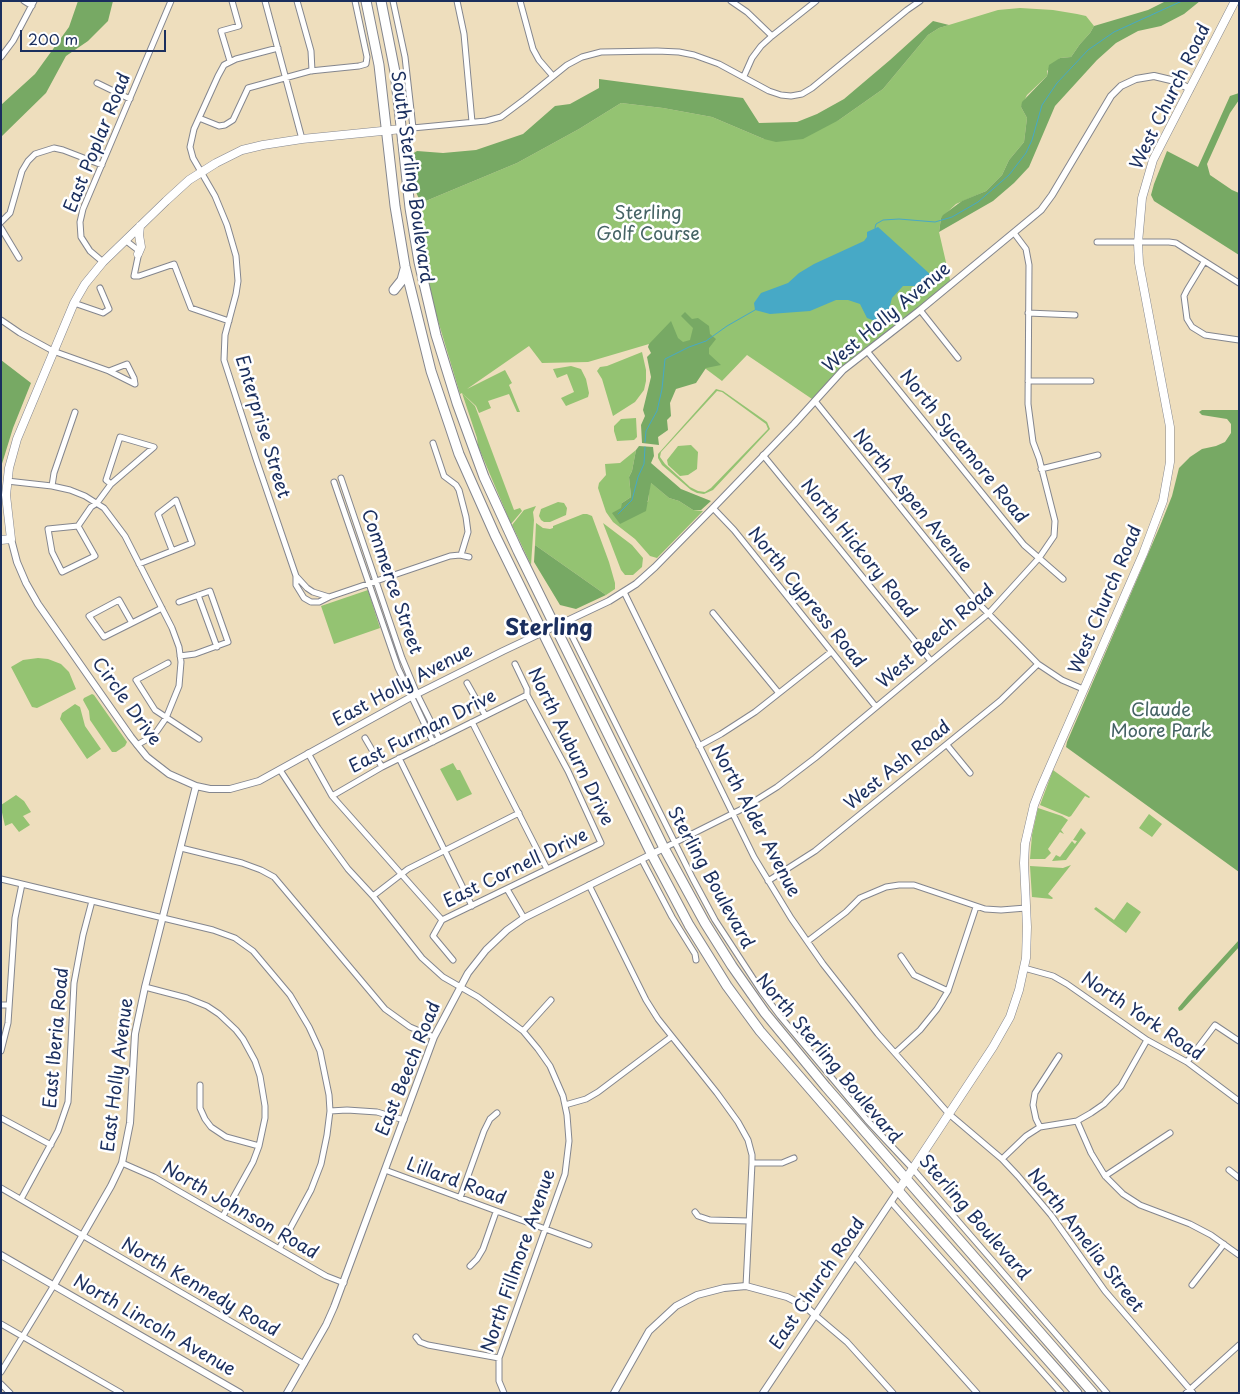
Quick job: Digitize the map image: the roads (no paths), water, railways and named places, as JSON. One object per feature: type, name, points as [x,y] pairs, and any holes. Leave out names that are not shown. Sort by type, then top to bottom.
[{"type":"main road","name":"South Sterling Boulevard","points":[[366,1],[379,65],[405,266],[431,371],[459,454],[494,535],[542,632]]},
{"type":"main road","name":"South Sterling Boulevard","points":[[381,1],[395,72],[410,208],[422,276],[436,335],[474,451],[491,492],[556,626]]},
{"type":"main road","name":"West Church Road","points":[[898,1191],[993,1047],[1010,1016],[1024,968],[1027,937],[1024,863],[1029,823],[1040,787],[1164,501],[1171,445],[1168,408],[1141,276],[1138,243],[1142,198],[1153,160],[1235,1]]},
{"type":"main road","points":[[1,540],[11,539],[4,481],[17,439],[74,304],[85,284],[102,262],[166,201],[201,172],[242,150],[262,144],[402,129]]},
{"type":"main road","points":[[138,254],[141,247],[140,226]]},
{"type":"main road","points":[[394,290],[402,280],[405,266]]},
{"type":"main road","name":"North Sterling Boulevard","points":[[556,626],[664,848],[727,959],[765,1013],[799,1056],[1093,1393]]},
{"type":"main road","name":"North Sterling Boulevard","points":[[542,632],[689,925],[744,1010],[775,1050],[1077,1393]]},
{"type":"street","points":[[1,57],[13,41],[33,3],[24,1]]},
{"type":"street","name":"East Poplar Road","points":[[102,262],[90,251],[81,237],[80,222],[83,209],[171,1]]},
{"type":"street","points":[[232,1],[239,26],[221,31],[230,62],[278,48]]},
{"type":"street","points":[[265,1],[302,139]]},
{"type":"street","points":[[297,1],[311,51],[312,71]]},
{"type":"street","points":[[199,118],[218,126],[225,125],[233,120],[248,88],[312,71],[366,64],[367,57],[355,1]]},
{"type":"street","name":"South Sterling Boulevard","points":[[393,1],[405,57],[413,128]]},
{"type":"street","points":[[457,1],[464,34],[472,122]]},
{"type":"street","points":[[520,1],[533,49],[539,60],[552,75]]},
{"type":"street","points":[[731,1],[747,12],[772,36]]},
{"type":"street","points":[[744,76],[752,58],[772,36],[816,1]]},
{"type":"street","points":[[402,129],[486,121],[500,116],[525,99],[552,75],[567,65],[591,54],[657,51],[694,55],[719,64],[769,91],[791,96],[802,94],[920,1]]},
{"type":"street","name":"Enterprise Street","points":[[230,62],[224,65],[220,72],[199,118],[191,138],[190,147],[193,158],[215,196],[227,225],[236,256],[238,281],[224,346],[224,360],[227,374],[296,576],[296,585],[299,592],[307,600],[315,603],[450,556],[469,557]]},
{"type":"street","name":"West Holly Avenue","points":[[542,632],[609,601],[624,592],[655,567],[843,370],[920,310],[1041,210],[1052,195],[1111,96],[1121,86],[1136,79],[1154,76],[1175,81],[1190,89]]},
{"type":"street","points":[[97,83],[130,99]]},
{"type":"street","points":[[1,222],[10,213],[22,171],[35,154],[54,148],[102,165]]},
{"type":"street","points":[[1,228],[19,258]]},
{"type":"street","name":"West Beech Road","points":[[664,848],[732,814],[777,787],[815,758],[990,613],[1039,558],[1054,536],[1055,521],[1029,423],[1029,265],[1026,249],[1014,233]]},
{"type":"street","points":[[125,240],[136,248],[138,254],[134,276],[174,264],[191,308],[229,321]]},
{"type":"street","points":[[1097,242],[1176,243],[1239,283]]},
{"type":"street","points":[[1204,262],[1184,296],[1187,319],[1192,327],[1205,335],[1239,340]]},
{"type":"street","points":[[74,304],[103,313],[109,309],[100,288]]},
{"type":"street","points":[[920,310],[958,358]]},
{"type":"street","points":[[1028,313],[1075,315]]},
{"type":"street","points":[[1,320],[53,351],[109,371],[135,384],[127,364],[109,371]]},
{"type":"street","name":"North Sycamore Road","points":[[867,351],[1024,545],[1063,579]]},
{"type":"street","points":[[1028,381],[1091,381]]},
{"type":"street","name":"North Aspen Avenue","points":[[815,401],[964,587],[1038,664],[1062,680],[1083,690]]},
{"type":"street","points":[[52,486],[54,473],[75,412]]},
{"type":"street","points":[[78,526],[94,556],[62,572],[52,552],[48,529],[78,526],[110,484],[154,447],[120,437],[106,480],[110,484]]},
{"type":"street","points":[[433,443],[444,476],[456,485],[466,517],[468,532],[461,556]]},
{"type":"street","name":"North Hickory Road","points":[[763,455],[931,661]]},
{"type":"street","points":[[1041,469],[1098,455]]},
{"type":"street","name":"Commerce Street","points":[[341,478],[414,695]]},
{"type":"street","points":[[4,481],[52,486],[78,492],[97,503],[115,521],[125,536],[162,608],[174,633],[180,656],[179,686],[166,718],[151,737],[138,745]]},
{"type":"street","name":"Commerce Street","points":[[334,482],[398,668],[414,695]]},
{"type":"street","points":[[139,564],[192,543],[176,500],[158,514],[172,550]]},
{"type":"street","name":"North Cypress Road","points":[[713,508],[734,530],[876,706]]},
{"type":"street","name":"Circle Drive","points":[[11,539],[26,583],[38,604],[147,757],[161,769],[176,778],[210,789],[230,789],[259,781],[280,770]]},
{"type":"street","name":"Enterprise Street","points":[[296,576],[313,592],[329,597]]},
{"type":"street","points":[[179,602],[210,590],[228,642],[195,654],[180,656]]},
{"type":"street","name":"North Alder Avenue","points":[[624,592],[732,814],[768,881],[849,999],[949,1114]]},
{"type":"street","points":[[198,595],[217,647]]},
{"type":"street","points":[[132,623],[119,600],[89,616],[104,637],[132,623],[162,608]]},
{"type":"street","points":[[713,613],[778,692]]},
{"type":"street","name":"Sterling Boulevard","points":[[565,622],[674,843],[715,920],[762,992],[867,1120],[912,1168],[1108,1393]]},
{"type":"street","name":"East Holly Avenue","points":[[280,770],[414,695],[542,632]]},
{"type":"street","points":[[699,746],[755,712],[831,652]]},
{"type":"street","points":[[168,663],[136,680],[155,710],[199,739]]},
{"type":"street","name":"North Auburn Drive","points":[[515,664],[527,689],[527,695],[568,771],[601,843]]},
{"type":"street","name":"West Ash Road","points":[[768,881],[815,851],[947,745],[1000,701],[1038,664]]},
{"type":"street","points":[[467,683],[485,715]]},
{"type":"street","points":[[414,695],[439,738]]},
{"type":"street","points":[[414,695],[433,742]]},
{"type":"street","name":"East Furman Drive","points":[[332,796],[399,758],[527,695]]},
{"type":"street","points":[[472,722],[547,869]]},
{"type":"street","points":[[365,738],[382,767]]},
{"type":"street","points":[[947,745],[970,773]]},
{"type":"street","points":[[308,753],[332,796],[442,920],[433,936],[453,960]]},
{"type":"street","points":[[399,758],[472,906]]},
{"type":"street","name":"North Fillmore Avenue","points":[[280,770],[292,792],[348,869],[373,896],[422,958],[443,977],[478,997],[523,1031],[550,1066],[565,1105],[569,1141],[567,1163],[562,1184],[498,1358],[499,1381],[504,1393]]},
{"type":"street","name":"East Holly Avenue","points":[[1,1372],[24,1337],[111,1186],[122,1163],[127,1146],[130,1123],[135,1034],[145,987],[196,786]]},
{"type":"street","points":[[373,896],[401,873],[519,813]]},
{"type":"street","name":"East Cornell Drive","points":[[442,920],[601,843]]},
{"type":"street","points":[[181,848],[242,863],[261,870],[274,878],[385,1009],[410,1027],[434,1037]]},
{"type":"street","name":"East Beech Road","points":[[287,1393],[326,1325],[344,1283],[434,1037],[468,973],[486,950],[507,930],[524,918],[664,848]]},
{"type":"street","points":[[642,860],[672,917],[695,954],[696,960]]},
{"type":"street","points":[[1,879],[213,930],[235,938],[253,951],[290,995],[309,1027],[320,1051],[329,1095],[330,1110],[328,1135],[321,1164],[311,1190],[279,1248]]},
{"type":"street","points":[[1,1051],[8,1023],[16,918],[22,884]]},
{"type":"street","points":[[589,885],[646,1000],[671,1037],[738,1122],[748,1140],[752,1163],[746,1286]]},
{"type":"street","points":[[808,941],[846,912],[860,898],[886,887],[899,885],[914,885],[976,907],[1001,910],[1026,908]]},
{"type":"street","points":[[507,889],[524,918]]},
{"type":"street","name":"East Iberia Road","points":[[21,1199],[58,1131],[68,1102],[74,983],[83,935],[92,901]]},
{"type":"street","points":[[895,1053],[920,1030],[937,1009],[948,991],[976,907]]},
{"type":"street","points":[[901,956],[914,975],[948,991]]},
{"type":"street","name":"North York Road","points":[[1024,968],[1053,976],[1068,984],[1147,1040],[1188,1062],[1239,1101]]},
{"type":"street","points":[[145,987],[187,998],[207,1006],[228,1021],[243,1039],[255,1061],[263,1090],[265,1118],[259,1146],[253,1162],[223,1216]]},
{"type":"street","points":[[523,1031],[551,1000]]},
{"type":"street","points":[[1,1005],[9,1005]]},
{"type":"street","points":[[1188,1062],[1215,1025],[1239,1041]]},
{"type":"street","points":[[565,1105],[586,1099],[598,1092],[671,1037]]},
{"type":"street","points":[[1002,1159],[1026,1136],[1040,1127],[1077,1121],[1092,1113],[1113,1096],[1121,1086],[1147,1040]]},
{"type":"street","points":[[1040,1127],[1033,1106],[1034,1093],[1059,1056]]},
{"type":"street","points":[[200,1085],[200,1108],[211,1127],[226,1137],[259,1146]]},
{"type":"street","points":[[330,1110],[378,1112],[404,1120]]},
{"type":"street","points":[[460,1198],[484,1131],[490,1119],[497,1113]]},
{"type":"street","name":"North Amelia Street","points":[[949,1114],[1002,1159],[1051,1214],[1105,1291],[1190,1392]]},
{"type":"street","points":[[1,1118],[51,1145]]},
{"type":"street","points":[[1077,1121],[1090,1153],[1105,1176],[1122,1194],[1140,1205],[1190,1224],[1239,1255]]},
{"type":"street","points":[[1105,1176],[1170,1133]]},
{"type":"street","points":[[752,1163],[782,1163],[794,1158]]},
{"type":"street","name":"North Johnson Road","points":[[122,1163],[154,1177],[326,1276],[344,1283]]},
{"type":"street","name":"Lillard Road","points":[[385,1170],[589,1245]]},
{"type":"street","points":[[1229,1170],[1239,1178]]},
{"type":"street","name":"North Kennedy Road","points":[[1,1188],[304,1364]]},
{"type":"street","name":"East Church Road","points":[[763,1393],[898,1191]]},
{"type":"street","points":[[891,1202],[1061,1393]]},
{"type":"street","points":[[470,1266],[483,1249],[496,1212]]},
{"type":"street","points":[[695,1212],[698,1216],[710,1220],[749,1221]]},
{"type":"street","points":[[1192,1285],[1224,1244]]},
{"type":"street","name":"North Lincoln Avenue","points":[[1,1255],[240,1393]]},
{"type":"street","points":[[855,1257],[977,1393]]},
{"type":"street","points":[[614,1393],[648,1331],[676,1306],[697,1295],[724,1288],[746,1286],[787,1297],[805,1306],[847,1342],[893,1393]]},
{"type":"street","points":[[1,1324],[121,1393]]},
{"type":"street","points":[[416,1337],[420,1342],[498,1358]]},
{"type":"street","points":[[1190,1392],[1239,1345]]},
{"type":"street","points":[[1,1384],[10,1393]]},
{"type":"water","points":[[878,227],[931,275],[915,286],[903,286],[892,298],[889,309],[884,315],[875,321],[867,318],[860,304],[848,300],[836,300],[810,311],[770,314],[755,310],[754,303],[761,293],[788,283],[799,273],[814,264],[864,241],[867,237],[867,232]]},
{"type":"waterway","points":[[875,228],[876,224],[883,220],[899,219],[935,222],[952,217],[978,202],[1009,175],[1026,153],[1032,140],[1042,105],[1057,83],[1088,50],[1114,32],[1182,1]]},
{"type":"waterway","points":[[645,442],[646,431],[657,411],[662,389],[665,359],[706,341],[755,310]]},
{"type":"waterway","points":[[618,514],[632,500],[638,477],[644,464],[645,447]]},
{"type":"district","name":"Sterling","points":[[549,629]]},
{"type":"park label","name":"Sterling Golf Course","points":[[648,224]]},
{"type":"park label","name":"Claude Moore Park","points":[[1161,721]]}]
